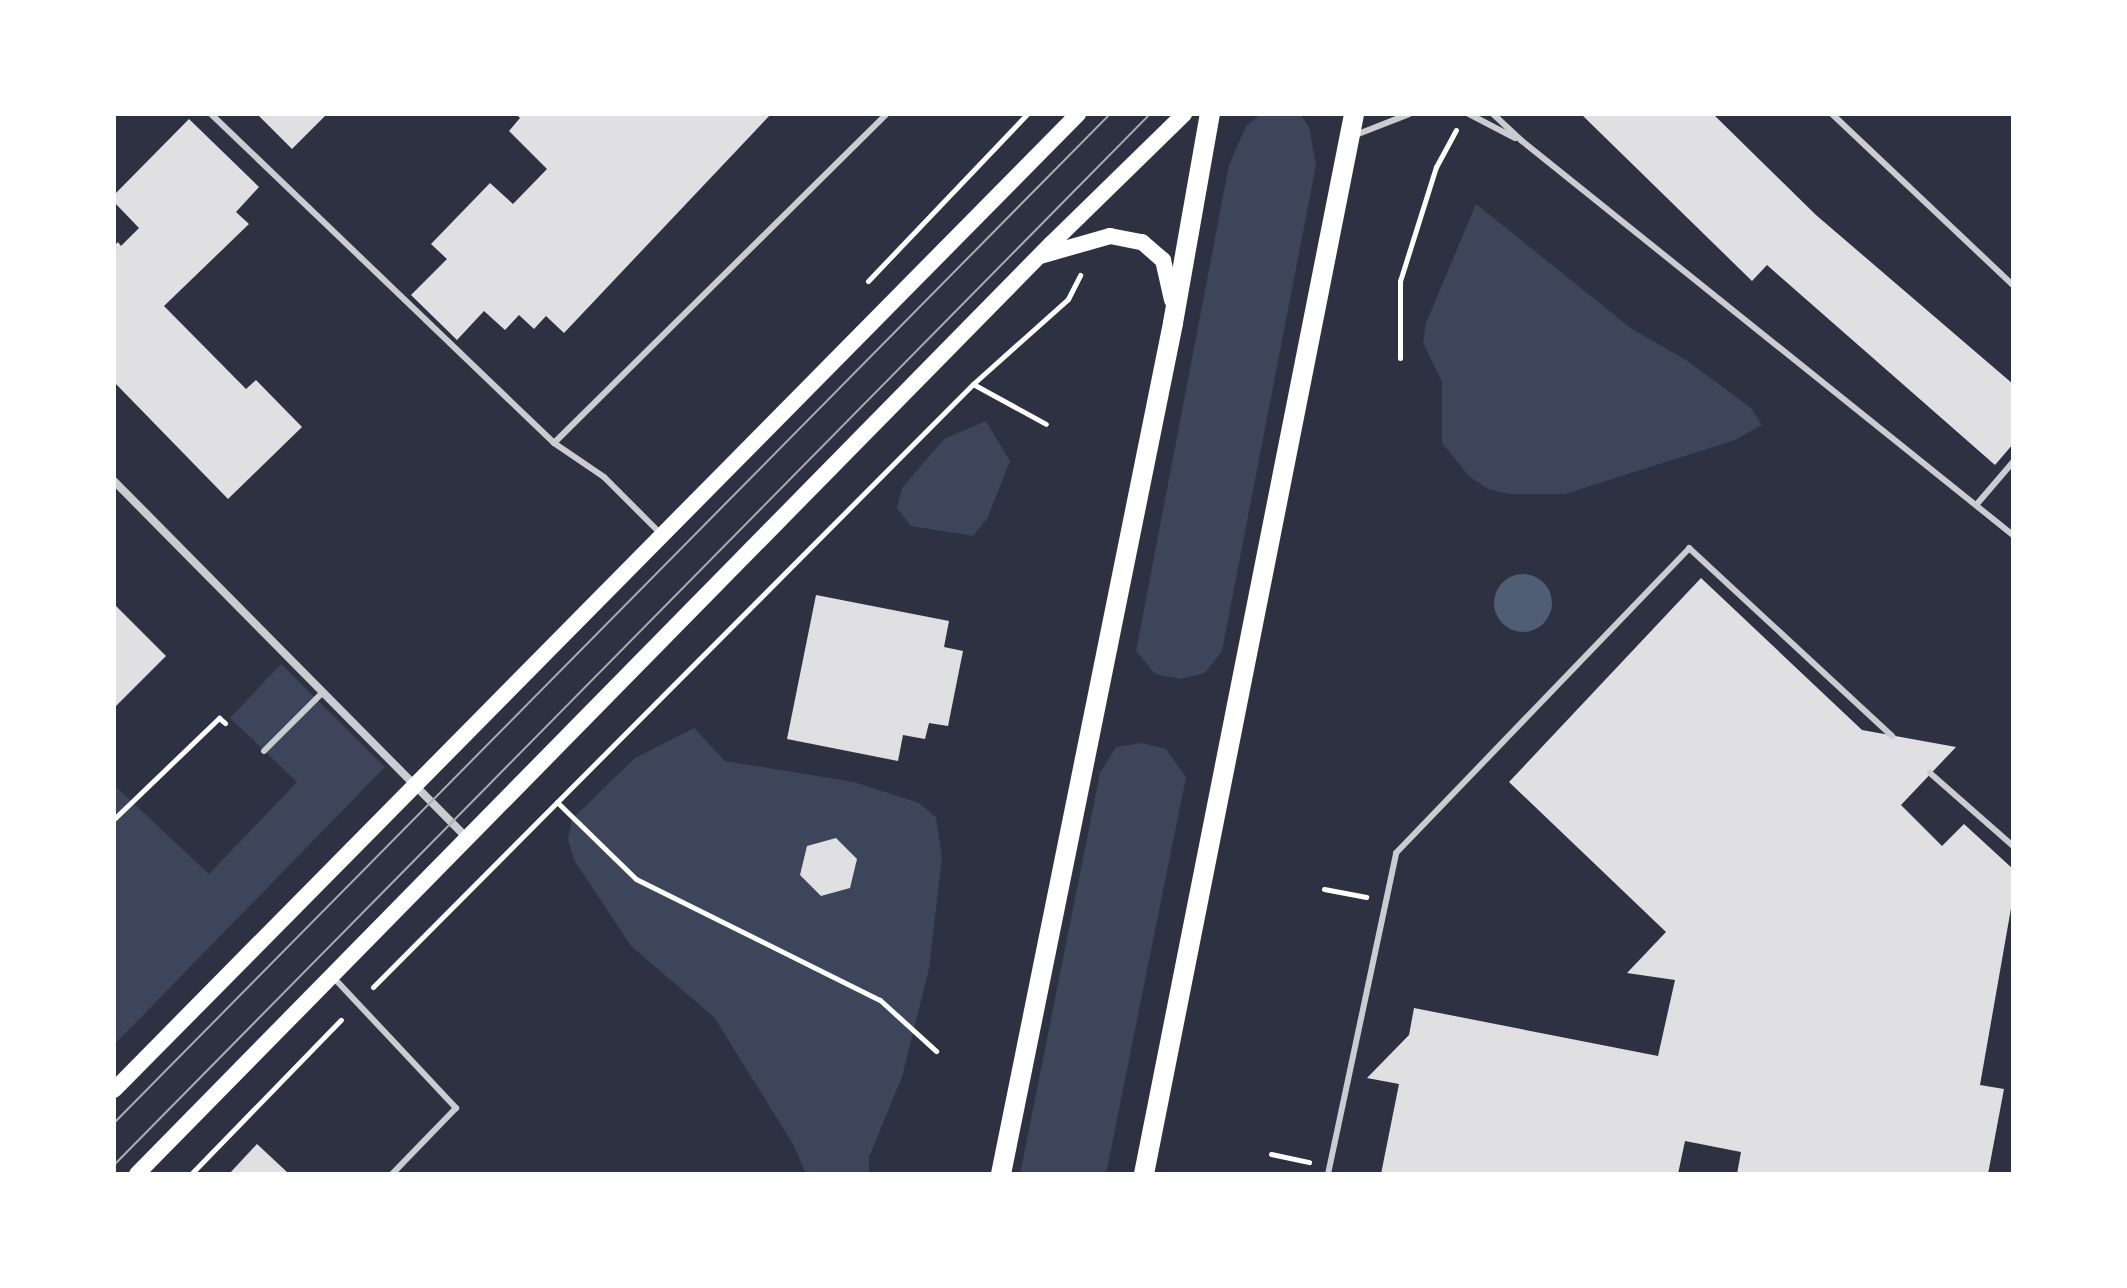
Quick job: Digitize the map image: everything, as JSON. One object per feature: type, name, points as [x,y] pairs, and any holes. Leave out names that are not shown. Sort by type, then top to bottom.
[{"type":"main road","points":[[114,1090],[1078,114]]},
{"type":"main road","points":[[137,1174],[1040,256],[1184,114]]},
{"type":"main road","points":[[1001,1174],[1173,323],[1210,114]]},
{"type":"main road","points":[[1144,1174],[1354,114]]},
{"type":"main road","points":[[1040,256],[1110,236],[1142,242],[1163,260],[1171,284],[1173,323]]},
{"type":"street","points":[[114,481],[468,839]]},
{"type":"lane","points":[[211,114],[554,443],[604,477],[662,536]]},
{"type":"lane","points":[[554,443],[886,114]]},
{"type":"lane","points":[[1350,137],[1409,114]]},
{"type":"lane","points":[[1469,114],[1522,141]]},
{"type":"lane","points":[[1493,114],[1522,141],[2013,535]]},
{"type":"lane","points":[[1832,114],[2013,285]]},
{"type":"lane","points":[[1977,504],[2013,462]]},
{"type":"lane","points":[[1329,1170],[1396,853],[1689,548],[1892,736]]},
{"type":"lane","points":[[264,751],[323,692]]},
{"type":"lane","points":[[1930,773],[2013,846]]},
{"type":"lane","points":[[332,976],[456,1108],[392,1174]]},
{"type":"path","points":[[1400,358],[1400,281],[1436,167],[1458,127]]},
{"type":"path","points":[[191,1174],[973,384],[1068,299],[1080,275]]},
{"type":"path","points":[[973,384],[1046,424]]},
{"type":"path","points":[[114,819],[219,718],[225,723]]},
{"type":"path","points":[[557,802],[636,879],[880,1000],[936,1051]]},
{"type":"path","points":[[1324,889],[1386,901]]},
{"type":"path","points":[[1271,1154],[1329,1170]]},
{"type":"shaded area","points":[[1261,114],[1300,114],[1309,127],[1316,165],[1222,651],[1205,673],[1181,679],[1155,674],[1136,651],[1229,165],[1246,126]]},
{"type":"shaded area","points":[[1476,204],[1632,329],[1686,360],[1751,408],[1762,425],[1735,440],[1565,494],[1510,494],[1488,489],[1470,477],[1442,443],[1442,382],[1423,343],[1426,323]]},
{"type":"shaded area","points":[[986,421],[1010,461],[987,519],[973,536],[911,526],[897,508],[902,488],[944,439]]},
{"type":"shaded area","points":[[1523,574],[1544,582],[1552,603],[1544,624],[1523,632],[1502,624],[1494,603],[1502,582]]},
{"type":"shaded area","points":[[281,664],[385,767],[114,1045],[114,785],[209,874],[297,782],[230,718]]},
{"type":"shaded area","points":[[694,728],[725,761],[854,782],[919,803],[936,817],[942,857],[929,969],[902,1077],[869,1157],[869,1174],[806,1174],[793,1144],[714,1017],[631,946],[574,860],[568,839],[572,819],[635,758]]},
{"type":"shaded area","points":[[1142,743],[1166,749],[1186,777],[1106,1174],[1020,1174],[1100,773],[1116,747]]},
{"type":"building","points":[[257,114],[327,114],[292,149]]},
{"type":"building","points":[[516,114],[771,114],[564,333],[546,316],[534,329],[519,315],[505,330],[484,311],[457,340],[411,295],[447,259],[431,244],[490,183],[513,204],[547,169],[509,131],[520,118]]},
{"type":"building","points":[[1581,114],[1713,114],[1816,215],[2013,384],[2013,444],[1995,465],[1767,265],[1752,281]]},
{"type":"building","points":[[189,119],[259,187],[236,212],[249,224],[164,306],[246,389],[256,380],[302,427],[228,499],[114,382],[114,246],[118,242],[121,246],[139,228],[114,202],[114,195]]},
{"type":"building","points":[[1701,578],[1862,730],[1956,747],[1901,805],[1942,846],[1964,824],[2013,869],[2013,897],[1980,1085],[2004,1089],[1988,1174],[1737,1174],[1741,1152],[1685,1141],[1678,1174],[1381,1174],[1399,1084],[1367,1078],[1409,1035],[1414,1008],[1658,1056],[1675,980],[1627,973],[1666,932],[1509,782]]},
{"type":"building","points":[[816,595],[949,621],[944,647],[963,651],[948,726],[929,723],[925,739],[903,735],[898,761],[787,739]]},
{"type":"building","points":[[114,604],[166,656],[114,708]]},
{"type":"building","points":[[836,838],[857,859],[850,888],[821,896],[800,875],[807,846]]},
{"type":"building","points":[[257,1144],[287,1172],[229,1174]]},
{"type":"tram line","points":[[114,1123],[1110,114]]},
{"type":"tram line","points":[[114,1165],[1150,114]]}]
